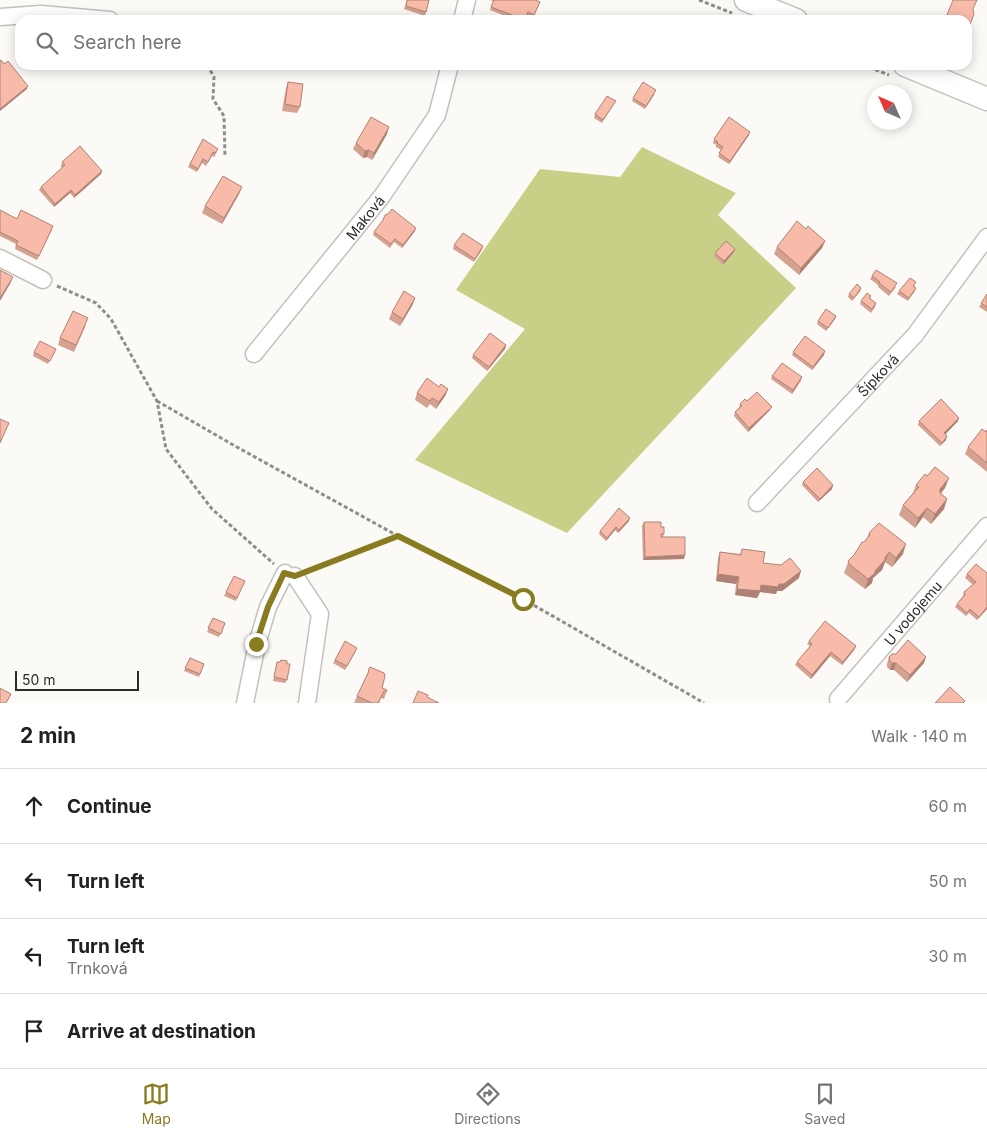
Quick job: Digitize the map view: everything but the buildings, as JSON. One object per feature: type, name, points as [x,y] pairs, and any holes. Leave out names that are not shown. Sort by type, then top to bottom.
[{"type":"main road","points":[[743,8],[774,15]]},
{"type":"main road","points":[[917,70],[987,99]]},
{"type":"street","points":[[463,15],[467,0]]},
{"type":"street","points":[[27,15],[52,15]]},
{"type":"street","points":[[0,17],[15,16]]},
{"type":"street","name":"Maková","points":[[254,354],[382,196],[437,115],[449,70]]},
{"type":"street","name":"Šípková","points":[[757,503],[915,335],[987,237]]},
{"type":"street","points":[[0,258],[43,280]]},
{"type":"street","name":"U vodojemu","points":[[838,700],[987,526]]},
{"type":"street","points":[[245,703],[256,644],[268,607],[290,575],[320,614],[307,703]]},
{"type":"path","points":[[699,0],[743,8]]},
{"type":"path","points":[[210,70],[214,77],[213,99],[224,116],[225,156]]},
{"type":"path","points":[[43,280],[96,303],[111,318],[158,401],[166,449],[212,508],[290,575],[398,536]]},
{"type":"path","points":[[158,401],[398,536],[523,599],[704,703]]},
{"type":"green space","points":[[642,147],[736,193],[718,215],[796,288],[567,533],[415,460],[525,329],[456,290],[540,169],[620,177]]},
{"type":"route","points":[[256,644],[268,607],[284,573],[295,576],[398,536],[523,599]]}]
